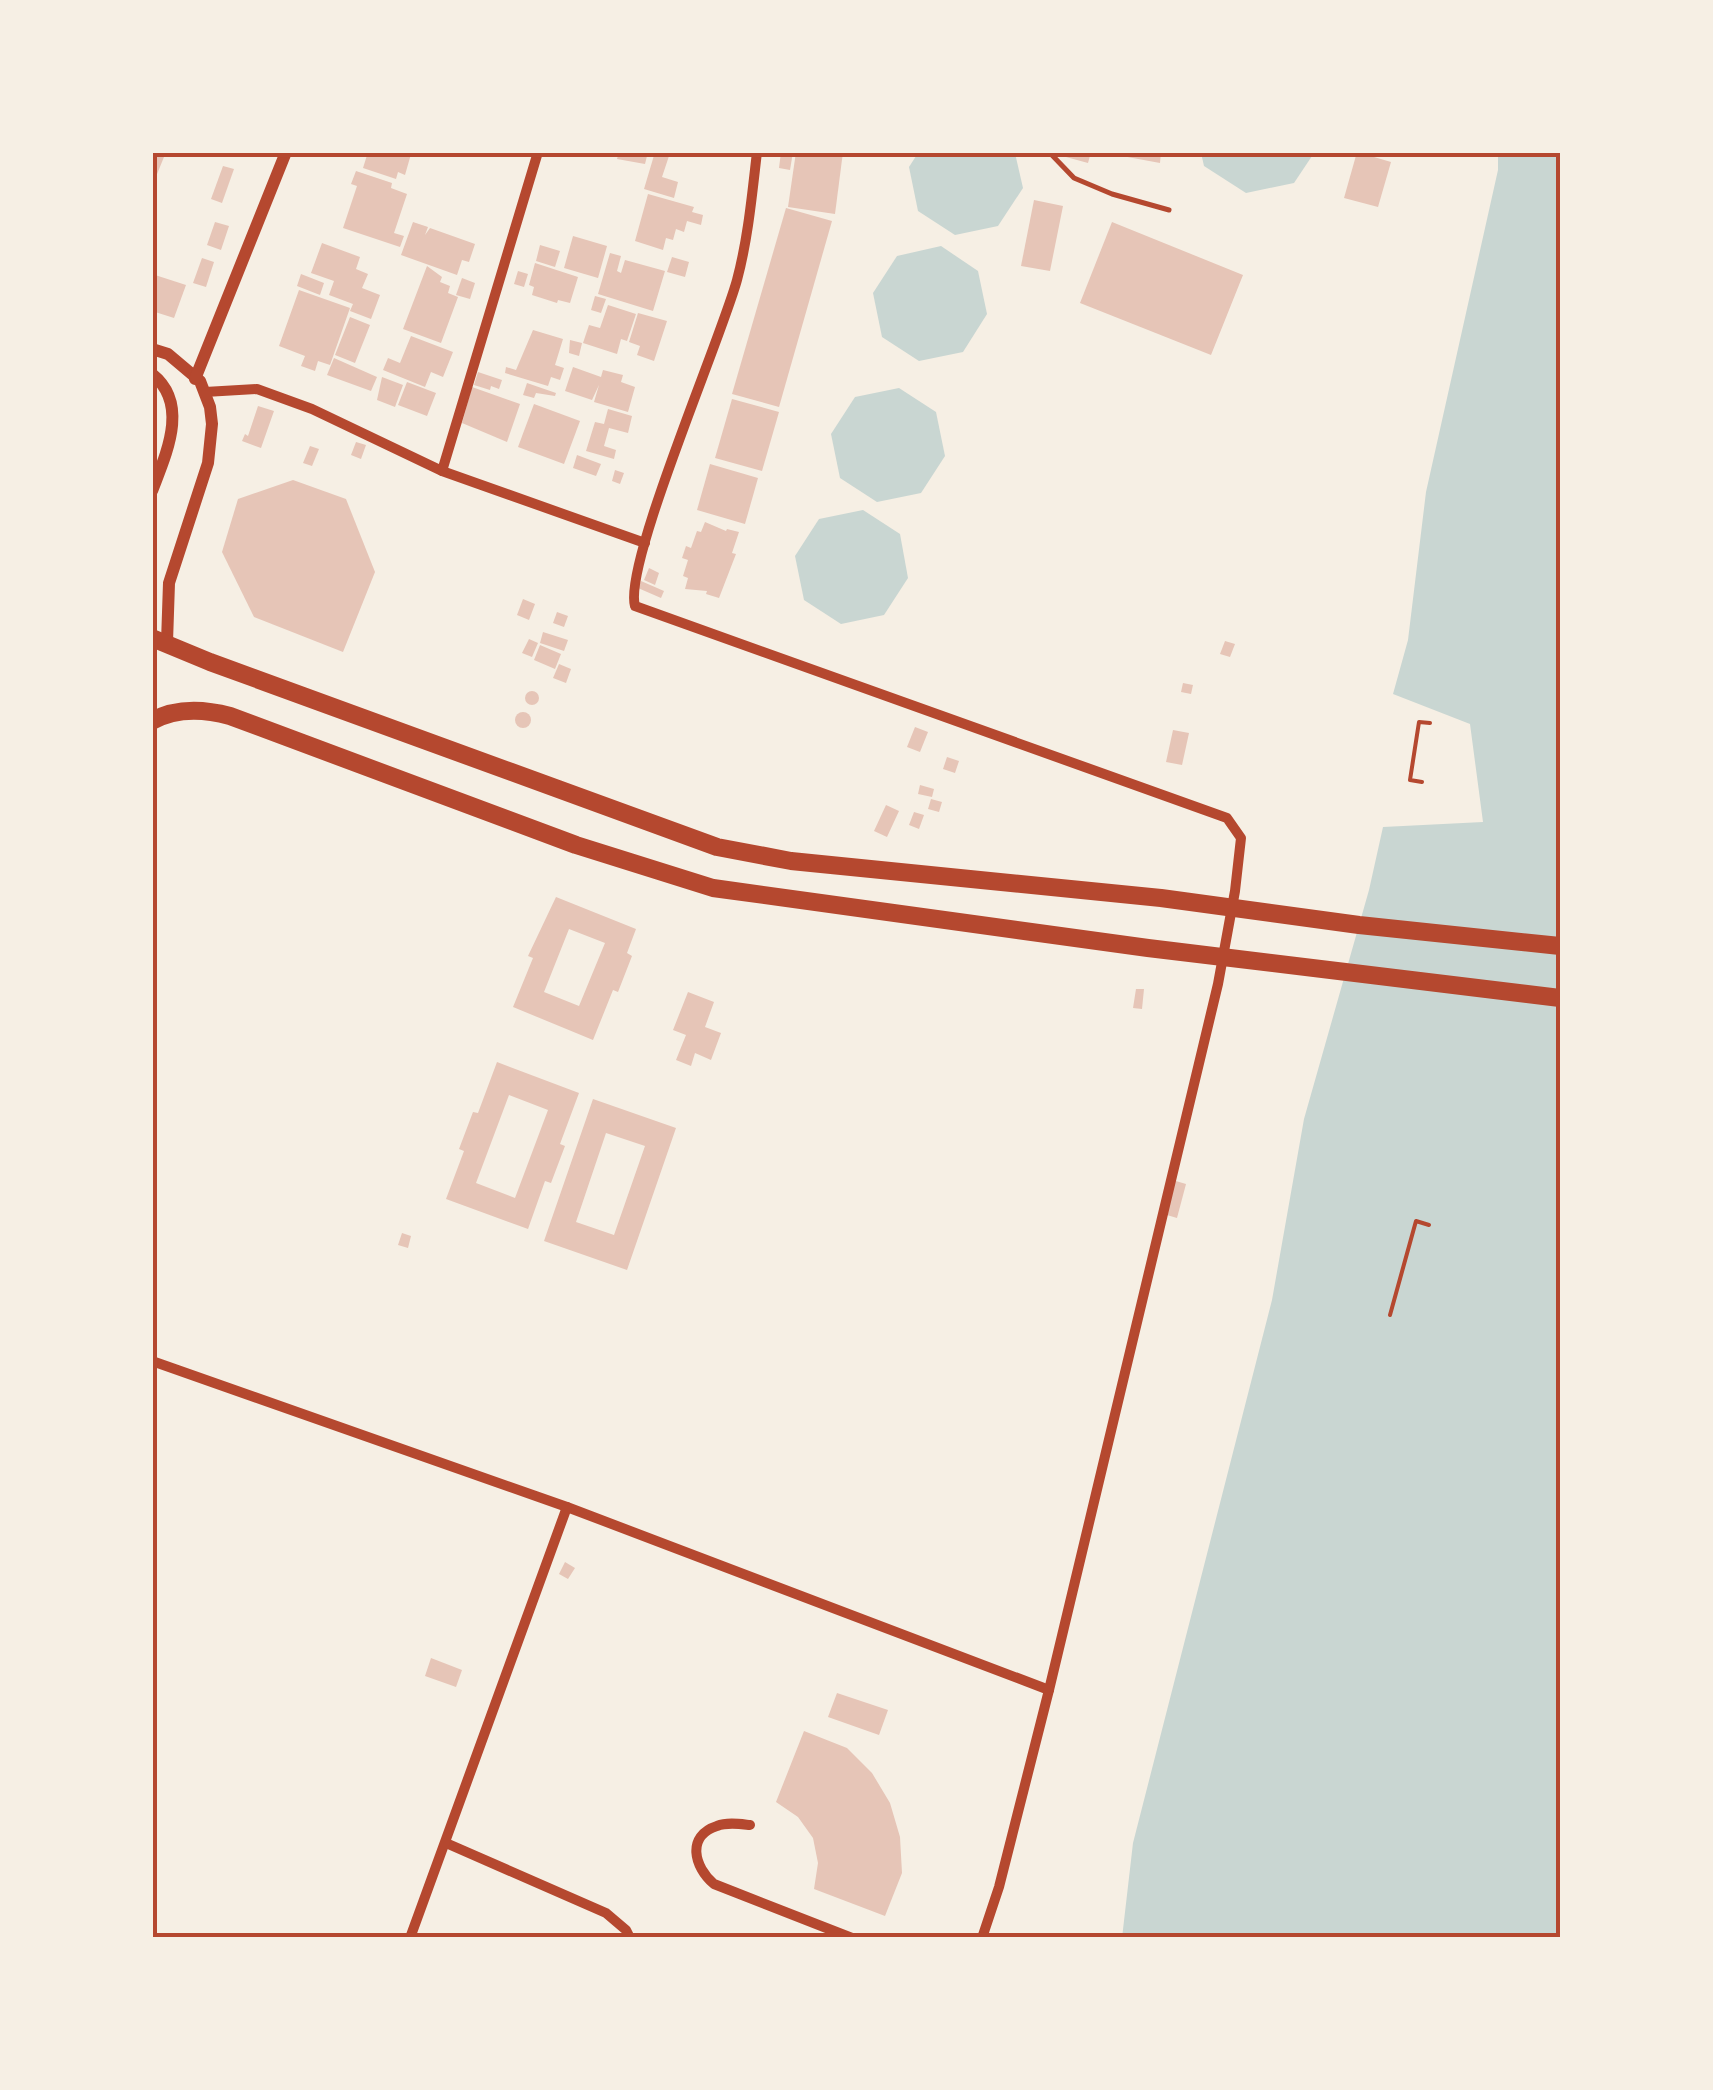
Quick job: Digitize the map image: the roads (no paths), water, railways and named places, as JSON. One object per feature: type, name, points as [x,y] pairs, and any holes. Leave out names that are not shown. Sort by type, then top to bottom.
[{"type":"highway","points":[[160,640],[210,662],[717,847],[791,861],[1161,898],[1560,946]]},
{"type":"highway","points":[[152,721],[200,709],[230,716],[576,846],[713,888],[1148,948],[1560,998]]},
{"type":"street","points":[[194,379],[286,152]]},
{"type":"street","points":[[442,471],[538,152]]},
{"type":"street","points":[[757,152],[749,220],[736,281],[645,542],[632,594],[635,606],[1228,818],[1240,838],[1218,984],[1050,1690],[999,1888],[982,1938]]},
{"type":"street","points":[[152,350],[180,363],[200,381],[210,407],[212,442],[169,583],[160,640]]},
{"type":"street","points":[[152,374],[170,398],[174,416],[152,491]]},
{"type":"street","points":[[205,392],[256,389],[312,409],[442,471],[645,542]]},
{"type":"street","points":[[152,1361],[567,1507],[1050,1690]]},
{"type":"street","points":[[410,1938],[567,1507]]},
{"type":"street","points":[[750,1824],[714,1826],[700,1838],[696,1856],[700,1872],[714,1884],[852,1938]]},
{"type":"street","points":[[446,1842],[606,1913],[630,1938]]},
{"type":"lane","points":[[1049,152],[1074,178],[1112,194],[1169,210]]}]
